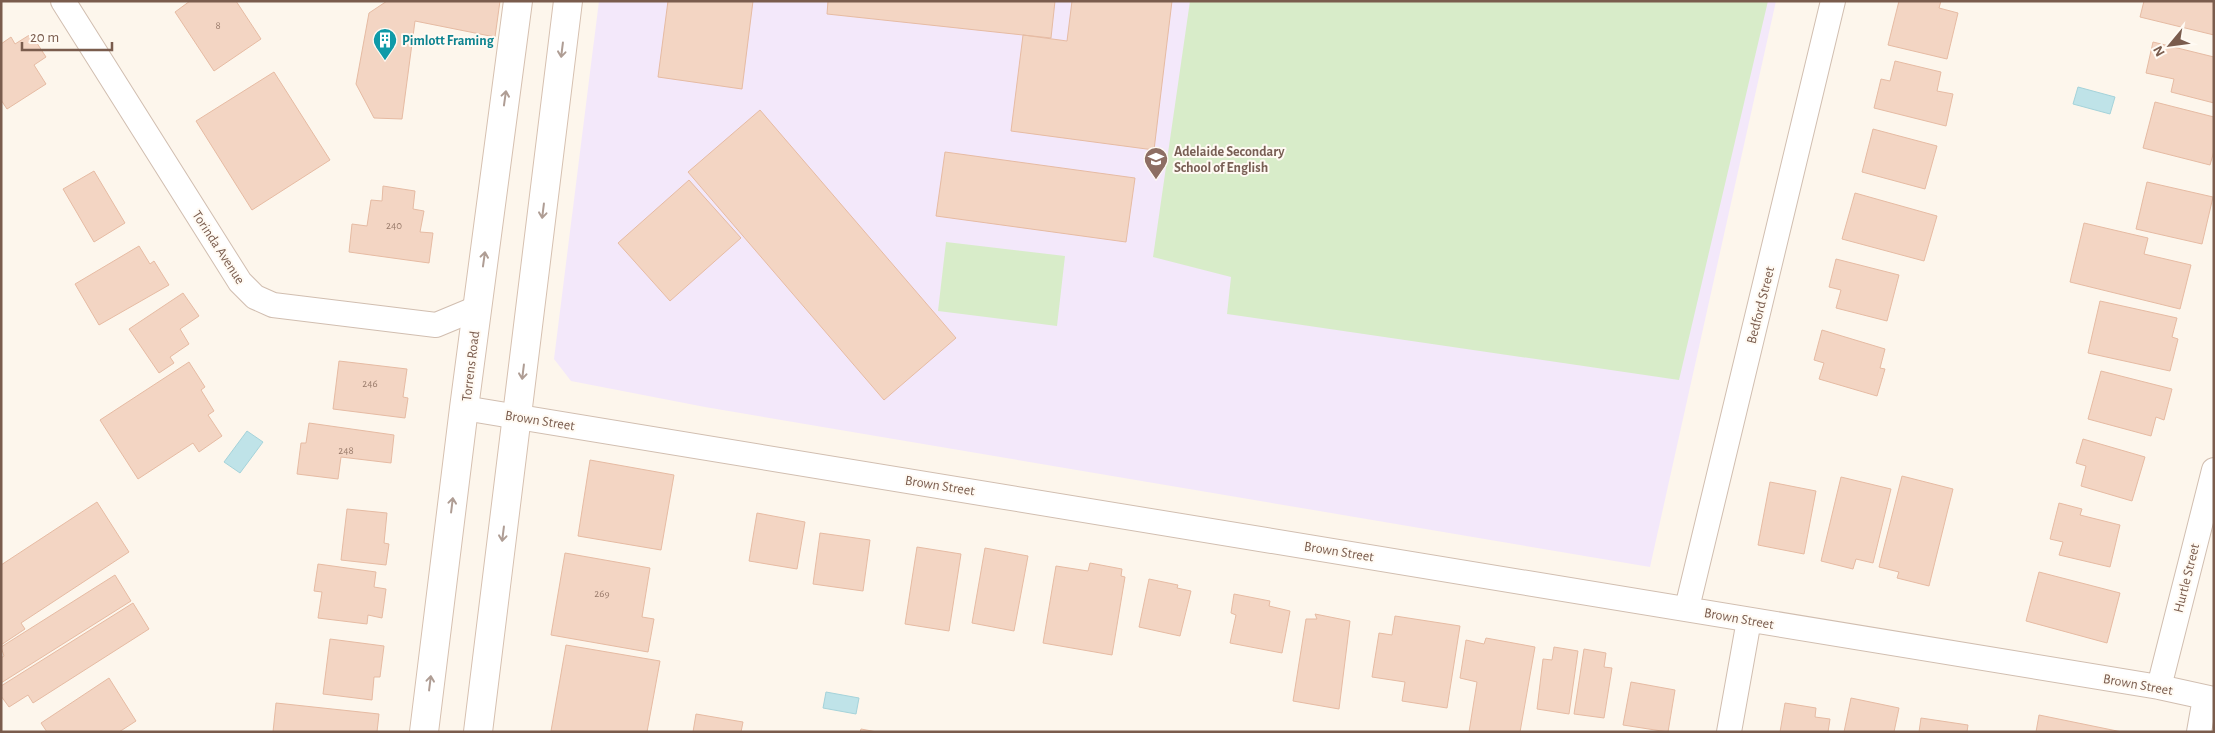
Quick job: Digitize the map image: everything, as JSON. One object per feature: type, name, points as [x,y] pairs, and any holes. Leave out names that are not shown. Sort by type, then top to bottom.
[{"type":"main road","name":"Torrens Road","points":[[424,732],[464,408],[518,1]]},
{"type":"main road","points":[[478,732],[568,1]]},
{"type":"street","name":"Torinda Avenue","points":[[63,1],[240,282],[256,297],[273,305],[436,325],[477,308]]},
{"type":"street","name":"Bedford Street","points":[[1687,608],[1832,1]]},
{"type":"street","name":"Brown Street","points":[[464,408],[1687,608],[1749,620],[2159,687],[2209,699]]},
{"type":"street","name":"Hurtle Street","points":[[2159,687],[2214,470]]},
{"type":"street","points":[[1729,732],[1749,620]]},
{"type":"street","points":[[2199,732],[2209,699]]},
{"type":"shaded area","name":"Adelaide Secondary School of English","points":[[599,1],[1776,1],[1650,567],[705,407],[571,381],[554,359]]},
{"type":"green space","points":[[1190,1],[1768,1],[1679,380],[1227,314],[1231,277],[1153,257]]},
{"type":"green space","points":[[946,242],[1065,256],[1057,326],[938,311]]},
{"type":"water","points":[[2078,87],[2115,97],[2110,114],[2073,104]]},
{"type":"water","points":[[247,431],[263,442],[240,473],[224,462]]},
{"type":"water","points":[[826,692],[859,698],[856,714],[823,708]]},
{"type":"building","points":[[190,1],[236,1],[261,39],[214,71],[175,12]]},
{"type":"building","name":"Pimlott Framing","points":[[387,1],[500,1],[495,37],[415,21],[402,119],[374,118],[356,84],[369,13]]},
{"type":"building","points":[[668,1],[753,1],[742,89],[658,77]]},
{"type":"building","points":[[828,1],[1055,1],[1051,38],[827,14]]},
{"type":"building","points":[[1072,1],[1172,1],[1154,150],[1011,131],[1023,35],[1067,41]]},
{"type":"building","points":[[1899,1],[1941,1],[1939,8],[1958,13],[1947,59],[1888,45]]},
{"type":"building","points":[[2144,1],[2214,1],[2214,35],[2140,17]]},
{"type":"building","points":[[31,34],[46,57],[34,65],[46,84],[7,109],[1,100],[1,44],[11,37],[15,44]]},
{"type":"building","points":[[2153,42],[2214,57],[2214,103],[2171,92],[2174,79],[2146,73]]},
{"type":"building","points":[[1895,61],[1941,72],[1937,91],[1953,94],[1946,126],[1874,108],[1881,79],[1890,81]]},
{"type":"building","points":[[274,72],[330,160],[252,210],[196,121]]},
{"type":"building","points":[[2155,102],[2214,117],[2214,151],[2210,165],[2143,148]]},
{"type":"building","points":[[760,110],[956,338],[884,400],[688,172]]},
{"type":"building","points":[[1873,129],[1937,146],[1925,189],[1862,172]]},
{"type":"building","points":[[945,152],[1135,178],[1126,242],[936,216]]},
{"type":"building","points":[[94,171],[125,223],[94,242],[63,189]]},
{"type":"building","points":[[689,180],[741,238],[670,301],[618,243]]},
{"type":"building","points":[[2147,182],[2213,197],[2202,244],[2136,229]]},
{"type":"building","points":[[383,186],[415,191],[413,209],[424,211],[420,232],[433,233],[429,263],[349,252],[352,224],[367,226],[371,200],[382,201]]},
{"type":"building","points":[[1855,193],[1937,216],[1924,261],[1842,239]]},
{"type":"building","points":[[2084,223],[2148,238],[2144,254],[2191,265],[2180,309],[2070,282]]},
{"type":"building","points":[[139,246],[150,264],[154,261],[169,285],[99,325],[75,284]]},
{"type":"building","points":[[1836,259],[1899,275],[1887,321],[1836,308],[1841,290],[1829,287]]},
{"type":"building","points":[[183,293],[199,316],[180,329],[189,344],[170,357],[174,363],[159,373],[129,329]]},
{"type":"building","points":[[2100,301],[2177,318],[2172,337],[2178,339],[2170,371],[2088,353]]},
{"type":"building","points":[[1822,330],[1885,349],[1880,368],[1885,369],[1877,396],[1819,379],[1824,363],[1814,360]]},
{"type":"building","points":[[339,361],[407,369],[403,397],[408,398],[405,418],[333,409]]},
{"type":"building","points":[[189,362],[205,387],[201,390],[214,411],[208,415],[222,436],[199,452],[193,443],[138,479],[100,420]]},
{"type":"building","points":[[2101,371],[2172,389],[2164,420],[2156,417],[2151,436],[2088,419]]},
{"type":"building","points":[[309,423],[394,435],[391,463],[341,457],[338,479],[297,474],[301,443],[306,443]]},
{"type":"building","points":[[2083,439],[2145,457],[2132,501],[2081,486],[2086,466],[2076,463]]},
{"type":"building","points":[[590,460],[674,475],[661,550],[578,536]]},
{"type":"building","points":[[1902,476],[1953,489],[1929,586],[1897,578],[1899,572],[1879,567]]},
{"type":"building","points":[[1841,477],[1891,489],[1873,563],[1856,559],[1853,569],[1821,561]]},
{"type":"building","points":[[1770,482],[1816,491],[1804,554],[1758,545]]},
{"type":"building","points":[[97,502],[129,552],[21,623],[25,629],[1,645],[1,565]]},
{"type":"building","points":[[2059,503],[2082,509],[2080,515],[2120,525],[2110,567],[2059,555],[2063,542],[2050,539]]},
{"type":"building","points":[[347,509],[387,513],[384,543],[389,544],[386,565],[341,560]]},
{"type":"building","points":[[757,513],[805,522],[797,569],[749,561]]},
{"type":"building","points":[[820,533],[870,540],[863,591],[813,584]]},
{"type":"building","points":[[917,547],[961,554],[949,631],[905,624]]},
{"type":"building","points":[[985,548],[1028,556],[1014,631],[972,623]]},
{"type":"building","points":[[565,553],[650,568],[642,617],[654,619],[648,652],[551,635]]},
{"type":"building","points":[[1090,563],[1122,569],[1121,576],[1125,577],[1112,655],[1043,643],[1056,566],[1088,571]]},
{"type":"building","points":[[318,564],[376,572],[374,587],[386,589],[382,618],[368,615],[367,624],[318,618],[322,592],[314,591]]},
{"type":"building","points":[[2039,572],[2120,593],[2107,643],[2026,621]]},
{"type":"building","points":[[115,575],[131,601],[1,683],[1,658],[4,656],[1,647]]},
{"type":"building","points":[[1149,579],[1178,585],[1177,588],[1191,591],[1180,636],[1139,627]]},
{"type":"building","points":[[1234,594],[1270,601],[1269,606],[1290,611],[1282,653],[1230,643],[1236,615],[1231,613]]},
{"type":"building","points":[[133,603],[149,629],[33,703],[28,695],[9,707],[1,696],[1,686]]},
{"type":"building","points":[[1315,614],[1350,621],[1339,709],[1293,701],[1306,619],[1317,619]]},
{"type":"building","points":[[1395,616],[1460,626],[1447,708],[1402,701],[1405,682],[1372,677],[1379,633],[1392,635]]},
{"type":"building","points":[[1486,638],[1535,647],[1520,732],[1469,732],[1477,682],[1460,678],[1466,640],[1484,644]]},
{"type":"building","points":[[330,639],[384,646],[380,677],[374,677],[372,700],[323,694]]},
{"type":"building","points":[[566,645],[660,661],[647,732],[551,731]]},
{"type":"building","points":[[1554,647],[1578,651],[1569,714],[1537,709],[1543,659],[1552,660]]},
{"type":"building","points":[[1584,649],[1606,653],[1604,667],[1612,668],[1604,718],[1574,714]]},
{"type":"building","points":[[109,678],[136,721],[119,732],[47,732],[41,723]]},
{"type":"building","points":[[1631,682],[1675,690],[1668,732],[1623,725]]},
{"type":"building","points":[[1851,698],[1899,708],[1894,732],[1844,732]]},
{"type":"building","points":[[276,703],[379,714],[377,732],[273,732]]},
{"type":"building","points":[[1785,703],[1816,708],[1815,717],[1830,719],[1828,732],[1780,732]]},
{"type":"building","points":[[696,714],[743,722],[741,732],[693,732]]},
{"type":"building","points":[[2039,715],[2122,732],[2036,732]]},
{"type":"building","points":[[1921,718],[1968,725],[1967,732],[1919,732]]},
{"type":"building","points":[[861,729],[877,732],[860,732]]},
{"type":"place","name":"Pimlott Framing","points":[[385,61]]},
{"type":"place","name":"Adelaide Secondary School of English","points":[[1156,180]]}]
